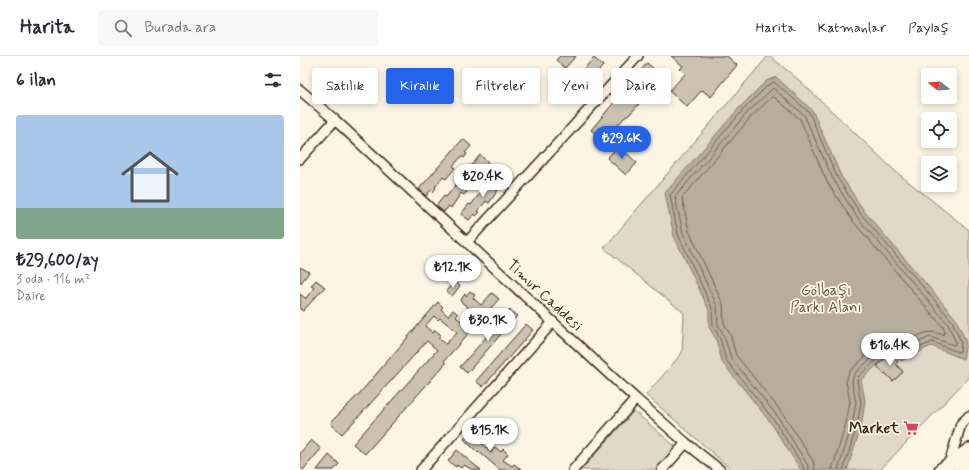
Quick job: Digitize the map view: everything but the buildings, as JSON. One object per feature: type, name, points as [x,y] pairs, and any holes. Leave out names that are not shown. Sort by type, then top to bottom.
[{"type":"highway","points":[[950,468],[969,450]]},
{"type":"highway","points":[[950,468],[969,464]]},
{"type":"street","points":[[467,242],[638,56]]},
{"type":"street","name":"Timur Caddesi","points":[[300,90],[335,120],[636,399],[686,443],[720,470]]},
{"type":"street","points":[[300,159],[335,120]]},
{"type":"street","points":[[421,470],[553,322]]},
{"type":"street","points":[[573,470],[636,399]]},
{"type":"street","points":[[950,468],[961,424],[969,416]]},
{"type":"street","points":[[662,470],[686,443]]},
{"type":"green space","name":"Gölbaşı Parkı Alanı","points":[[768,56],[770,56],[800,81],[895,171],[969,230],[969,377],[880,470],[732,470],[646,395],[682,353],[684,313],[604,248]]},
{"type":"green space","points":[[634,411],[677,448],[657,470],[581,470]]},
{"type":"water","name":"Gölbaşı Parkı Alanı","points":[[776,77],[812,110],[841,176],[864,211],[956,319],[966,342],[963,359],[931,346],[901,361],[892,351],[861,380],[865,401],[861,427],[847,470],[801,470],[771,423],[722,362],[716,339],[709,327],[709,310],[674,236],[665,193],[740,107],[766,81]]},
{"type":"place","name":"Market","points":[[911,428]]}]
